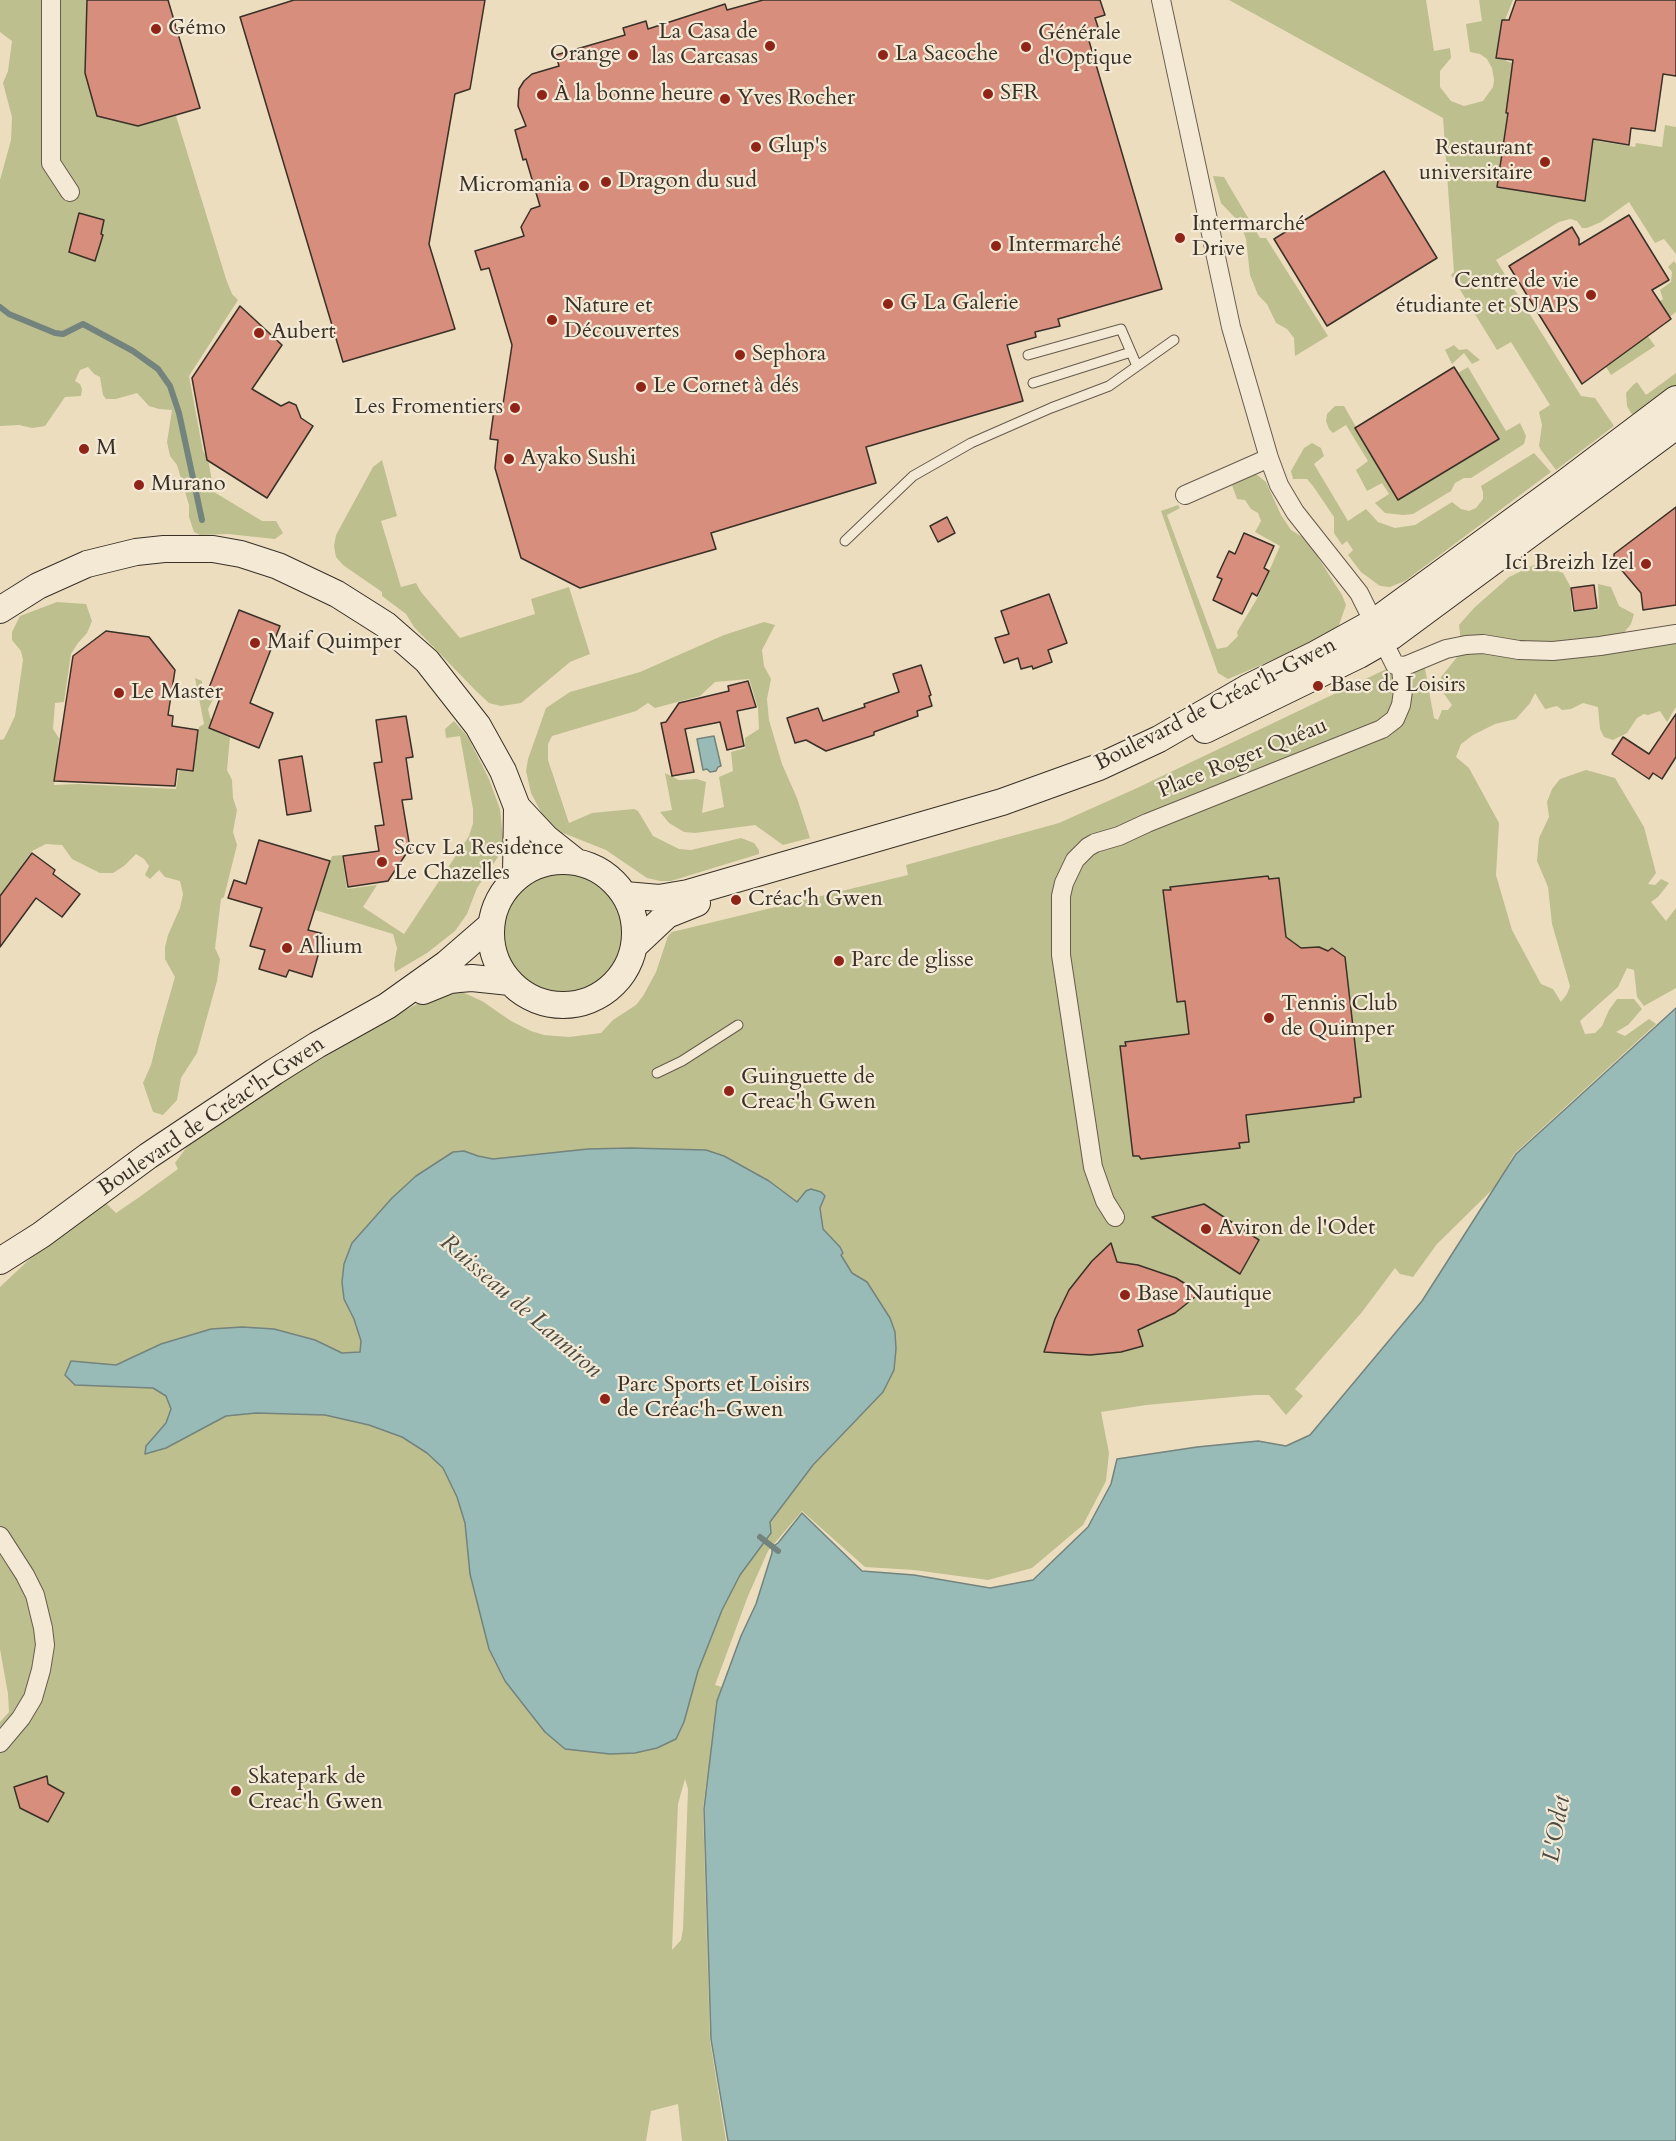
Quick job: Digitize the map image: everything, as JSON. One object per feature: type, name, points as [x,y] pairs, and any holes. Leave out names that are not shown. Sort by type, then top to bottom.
[{"type":"street","points":[[51,0],[51,163],[70,192]]},
{"type":"street","points":[[1161,0],[1233,337],[1269,458],[1279,485],[1291,506],[1312,536],[1359,593],[1392,662],[1401,667],[1466,645],[1483,644],[1519,650],[1553,651],[1676,634]]},
{"type":"street","name":"Boulevard de Créac'h-Gwen","points":[[625,895],[658,898],[688,893],[1002,802],[1099,766],[1159,739],[1247,688],[1316,654],[1378,632],[1676,399]]},
{"type":"street","name":"Boulevard de Créac'h-Gwen","points":[[634,946],[667,915],[688,905],[962,827],[1056,796],[1117,772],[1262,703],[1517,544],[1676,426]]},
{"type":"street","points":[[1517,544],[1523,527],[1630,446],[1632,432]]},
{"type":"street","points":[[1185,495],[1269,458]]},
{"type":"street","points":[[0,610],[38,586],[80,567],[120,555],[164,549],[213,549],[241,554],[278,566],[352,602],[397,634],[427,661],[470,714],[489,744],[503,771],[517,807],[546,838],[575,861]]},
{"type":"street","name":"Place Roger Quéau","points":[[1115,1217],[1105,1201],[1094,1167],[1061,955],[1060,902],[1064,883],[1075,860],[1081,852],[1095,843],[1119,836],[1357,740],[1389,724],[1399,713],[1402,691],[1401,667]]},
{"type":"street","points":[[516,875],[517,807]]},
{"type":"street","points":[[575,861],[592,866],[606,874],[625,895],[634,920],[634,946],[627,968],[616,983],[598,997],[580,1003],[549,1004],[521,992],[510,982],[499,966],[492,948],[491,925],[499,899],[516,875],[544,863],[575,861]]},
{"type":"street","name":"Boulevard de Créac'h-Gwen","points":[[0,1261],[41,1235],[100,1191],[274,1072],[387,1006],[446,964],[491,925]]},
{"type":"street","name":"Boulevard de Créac'h-Gwen","points":[[387,1006],[450,980],[472,978],[510,982]]},
{"type":"street","name":"Boulevard de Créac'h-Gwen","points":[[0,1280],[41,1235]]},
{"type":"street","points":[[0,1536],[35,1595],[44,1628],[45,1645],[43,1663],[33,1698],[21,1718],[0,1743]]},
{"type":"lane","points":[[1028,355],[1121,329],[1137,366]]},
{"type":"lane","points":[[845,541],[913,476],[971,443],[1051,408],[1109,386],[1174,340]]},
{"type":"lane","points":[[1033,383],[1131,352]]},
{"type":"lane","points":[[657,1073],[672,1067],[738,1025]]},
{"type":"green space","points":[[0,0],[87,0],[85,73],[97,116],[138,126],[176,116],[226,279],[232,294],[238,300],[189,376],[203,451],[208,459],[214,492],[262,521],[276,521],[283,533],[275,539],[228,534],[200,535],[194,532],[177,465],[170,456],[167,442],[172,410],[149,406],[137,393],[116,399],[106,399],[103,395],[100,377],[88,367],[80,370],[75,381],[82,389],[81,396],[65,397],[45,426],[32,428],[19,425],[0,426],[0,180],[11,140],[12,117],[3,83],[8,71],[12,41],[0,32]]},
{"type":"green space","points":[[1229,0],[1426,0],[1434,51],[1450,48],[1451,58],[1440,71],[1440,87],[1451,101],[1464,106],[1483,101],[1493,87],[1494,80],[1492,68],[1487,59],[1480,54],[1470,52],[1466,24],[1482,21],[1479,0],[1513,0],[1501,25],[1496,58],[1507,59],[1506,61],[1521,66],[1512,66],[1506,113],[1600,126],[1598,141],[1635,147],[1636,143],[1662,147],[1665,125],[1676,127],[1676,254],[1664,239],[1655,243],[1629,202],[1601,222],[1587,228],[1582,228],[1577,221],[1570,219],[1559,222],[1496,260],[1581,396],[1595,398],[1614,426],[1556,470],[1541,450],[1539,446],[1542,425],[1539,412],[1550,405],[1511,342],[1497,350],[1451,275],[1454,272],[1443,118]]},
{"type":"green space","points":[[1213,176],[1224,177],[1260,238],[1266,238],[1328,336],[1295,356],[1294,338],[1287,329],[1276,323],[1267,304],[1258,295],[1250,275],[1246,239],[1240,223],[1221,203]]},
{"type":"green space","points":[[1674,261],[1676,264],[1676,312],[1652,330],[1635,317],[1663,299],[1660,290],[1671,282],[1672,272],[1668,267]]},
{"type":"green space","points":[[1632,326],[1644,331],[1655,346],[1611,375],[1606,367],[1641,341]]},
{"type":"green space","points":[[1454,345],[1459,350],[1467,349],[1480,360],[1472,364],[1464,353],[1452,364],[1445,350]]},
{"type":"green space","points":[[1468,367],[1506,431],[1520,423],[1526,436],[1524,444],[1471,478],[1464,478],[1455,483],[1451,491],[1413,514],[1385,513],[1375,503],[1389,494],[1382,483],[1367,491],[1356,470],[1368,461],[1346,425],[1333,433],[1329,429],[1326,421],[1327,414],[1335,406],[1344,406],[1398,500],[1499,439],[1458,373]]},
{"type":"green space","points":[[1676,373],[1676,386],[1636,416],[1631,413],[1627,406],[1626,393],[1633,385],[1637,382],[1646,395]]},
{"type":"green space","points":[[1312,443],[1321,448],[1324,456],[1314,464],[1348,521],[1366,509],[1378,522],[1395,528],[1415,525],[1452,502],[1461,509],[1469,511],[1476,508],[1483,499],[1481,486],[1534,453],[1551,472],[1405,581],[1390,587],[1380,586],[1361,572],[1348,555],[1353,550],[1347,541],[1342,545],[1334,533],[1334,517],[1313,486],[1307,479],[1293,479],[1291,471],[1304,448]]},
{"type":"green space","points":[[382,460],[397,516],[381,521],[401,587],[416,583],[460,638],[535,614],[531,599],[569,587],[590,654],[570,662],[521,703],[501,706],[489,703],[477,692],[414,627],[406,614],[382,596],[382,592],[343,565],[336,557],[334,546],[336,535],[373,467]]},
{"type":"green space","points":[[1245,474],[1256,474],[1266,482],[1281,515],[1291,530],[1307,540],[1346,605],[1339,625],[1332,631],[1228,679],[1218,673],[1161,511],[1178,505],[1180,508],[1167,515],[1217,649],[1227,647],[1238,636],[1237,632],[1258,597],[1280,546],[1255,532],[1261,521],[1258,513],[1251,509],[1245,500],[1237,499],[1232,485],[1193,502],[1191,499]]},
{"type":"green space","name":"Parc Sports et Loisirs de Créac'h-Gwen","points":[[1534,565],[1563,573],[1570,586],[1572,612],[1599,609],[1598,584],[1611,587],[1619,606],[1634,614],[1631,624],[1622,635],[1653,644],[1676,624],[1676,707],[1667,722],[1660,711],[1644,714],[1637,718],[1627,733],[1613,740],[1604,737],[1600,729],[1598,707],[1583,703],[1571,709],[1562,710],[1557,706],[1545,709],[1535,693],[1530,703],[1516,719],[1495,724],[1473,735],[1461,744],[1456,757],[1469,768],[1499,823],[1496,875],[1512,930],[1541,984],[1553,989],[1561,1002],[1570,986],[1552,924],[1548,887],[1537,861],[1539,838],[1549,817],[1547,802],[1552,789],[1560,779],[1586,770],[1615,778],[1644,827],[1656,873],[1648,884],[1655,885],[1661,879],[1669,883],[1651,902],[1666,921],[1676,908],[1676,988],[1644,1006],[1637,997],[1634,970],[1627,968],[1618,987],[1580,1021],[1585,1034],[1595,1033],[1602,1026],[1617,999],[1634,999],[1642,1009],[1628,1025],[1616,1032],[1625,1036],[1649,1019],[1656,1024],[1514,1154],[1505,1170],[1516,1154],[1676,1008],[1676,1464],[728,2141],[711,2039],[704,1809],[708,1769],[703,1809],[710,2040],[726,2141],[682,2141],[678,2104],[651,2111],[646,2141],[0,2141],[0,1722],[9,1712],[0,1649],[0,1287],[33,1256],[105,1202],[116,1213],[178,1169],[175,1163],[189,1144],[277,1085],[396,1015],[444,990],[458,988],[511,1021],[544,1035],[569,1037],[601,1033],[613,1020],[636,1005],[643,996],[656,972],[668,936],[672,932],[908,875],[906,865],[1059,823],[1422,652],[1434,718],[1438,720],[1442,710],[1448,710],[1452,705],[1442,691],[1441,677],[1462,651],[1459,625],[1474,608],[1509,577]],"holes":[[[1494,1188],[1422,1301],[1310,1435],[1286,1446],[1258,1441],[1117,1459],[1111,1484],[1088,1527],[1033,1580],[990,1588],[914,1575],[862,1571],[802,1513],[778,1543],[772,1547],[756,1604],[722,1687],[715,1685],[748,1596],[768,1551],[802,1511],[865,1567],[914,1570],[988,1580],[1032,1568],[1083,1525],[1106,1481],[1109,1453],[1101,1412],[1146,1405],[1269,1395],[1286,1415],[1303,1396],[1295,1389],[1362,1312],[1395,1268],[1400,1274],[1413,1277],[1437,1244]],[[685,1779],[688,1789],[683,1929],[681,1940],[672,1950],[678,1804]]]},
{"type":"green space","points":[[57,602],[86,604],[92,621],[87,633],[71,654],[64,702],[55,703],[53,729],[59,738],[54,785],[176,789],[179,770],[193,772],[199,727],[204,724],[195,678],[202,681],[202,692],[214,697],[208,709],[217,732],[230,737],[227,770],[232,780],[233,798],[237,810],[233,832],[237,845],[224,897],[221,899],[215,948],[220,959],[217,981],[197,1053],[181,1078],[177,1100],[163,1115],[153,1112],[143,1083],[151,1065],[175,977],[165,959],[165,947],[180,908],[183,894],[180,881],[165,877],[159,870],[150,879],[145,875],[149,866],[136,854],[113,873],[100,873],[72,859],[62,845],[46,844],[32,851],[0,895],[0,740],[4,739],[15,716],[23,660],[21,651],[12,640],[12,632],[20,616]]},
{"type":"green space","points":[[764,622],[775,625],[762,650],[764,666],[771,679],[767,699],[769,720],[782,764],[797,798],[810,838],[783,845],[755,825],[695,833],[684,832],[669,823],[660,812],[672,810],[665,773],[679,780],[697,779],[706,782],[702,813],[724,807],[719,777],[733,771],[731,752],[745,748],[745,738],[759,729],[758,708],[749,679],[715,682],[700,696],[655,708],[648,703],[636,711],[552,736],[548,744],[548,760],[569,823],[592,813],[634,809],[638,811],[653,836],[679,849],[691,850],[741,838],[754,843],[759,854],[671,881],[660,881],[647,878],[606,850],[563,833],[543,816],[531,793],[526,771],[546,708],[570,692],[640,672],[724,635]]},
{"type":"green space","points":[[454,721],[468,737],[489,779],[500,809],[504,848],[477,888],[467,914],[455,931],[427,953],[395,972],[397,948],[393,934],[315,910],[332,856],[342,855],[347,889],[377,885],[363,907],[404,934],[469,836],[473,823],[473,809],[460,736],[446,738],[445,729]]},
{"type":"green space","points":[[562,872],[585,877],[605,890],[618,910],[623,933],[618,956],[605,976],[585,989],[562,994],[539,989],[519,976],[506,956],[501,933],[506,910],[519,890],[539,877]]},
{"type":"water","points":[[714,736],[721,766],[716,771],[710,772],[707,769],[703,770],[697,739]]},
{"type":"water","name":"L'Odet","points":[[1676,1008],[1676,2141],[728,2141],[711,2039],[704,1809],[717,1701],[741,1636],[756,1604],[772,1547],[778,1543],[802,1513],[862,1571],[914,1575],[990,1588],[1033,1580],[1088,1527],[1111,1484],[1117,1459],[1258,1441],[1286,1446],[1310,1435],[1422,1301],[1516,1154]]},
{"type":"water","points":[[588,1149],[706,1150],[724,1156],[769,1181],[797,1202],[806,1191],[811,1189],[821,1192],[825,1196],[820,1208],[823,1229],[840,1247],[843,1253],[841,1255],[852,1273],[867,1282],[890,1318],[895,1332],[896,1349],[894,1370],[883,1392],[813,1465],[770,1522],[771,1533],[740,1575],[722,1610],[698,1671],[684,1722],[676,1739],[657,1748],[635,1753],[610,1754],[565,1749],[545,1732],[505,1681],[489,1649],[470,1574],[465,1523],[457,1497],[443,1468],[427,1453],[402,1437],[369,1425],[325,1415],[256,1413],[226,1416],[166,1448],[145,1454],[146,1446],[166,1423],[171,1409],[166,1396],[153,1388],[75,1385],[65,1375],[71,1361],[116,1365],[161,1344],[211,1329],[242,1327],[274,1329],[315,1340],[342,1353],[360,1352],[361,1341],[344,1299],[342,1282],[344,1264],[352,1243],[392,1198],[416,1176],[453,1152],[464,1151],[493,1159]]},
{"type":"building","points":[[87,0],[168,0],[200,108],[138,126],[97,116],[85,73]]},
{"type":"building","points":[[294,0],[485,0],[470,89],[455,94],[429,244],[455,329],[343,362],[240,17]]},
{"type":"building","name":"G La Galerie","points":[[763,0],[1100,0],[1105,15],[1095,18],[1099,30],[1087,34],[1162,289],[1058,319],[1060,326],[1035,332],[1036,337],[1007,345],[1023,401],[866,447],[876,483],[711,533],[716,549],[580,588],[521,558],[495,468],[498,440],[490,439],[494,410],[502,411],[512,345],[489,268],[481,270],[475,251],[524,236],[521,227],[531,209],[540,206],[515,130],[526,126],[518,106],[519,89],[532,74],[559,66],[556,55],[625,35],[623,28],[646,21],[648,29],[725,4],[727,10]]},
{"type":"building","points":[[1516,0],[1676,0],[1676,76],[1663,74],[1655,131],[1631,128],[1629,145],[1593,139],[1585,201],[1497,187],[1513,60],[1496,58],[1502,20],[1509,20]]},
{"type":"building","points":[[1384,171],[1437,258],[1327,326],[1274,239]]},
{"type":"building","points":[[79,213],[104,220],[101,234],[103,235],[95,261],[69,252]]},
{"type":"building","name":"Centre de vie étudiante et SUAPS","points":[[1629,215],[1669,280],[1652,290],[1671,319],[1582,384],[1509,266],[1572,227],[1579,239],[1579,245]]},
{"type":"building","points":[[240,306],[282,345],[252,389],[281,406],[289,402],[296,405],[301,418],[313,426],[267,498],[207,460],[192,378]]},
{"type":"building","points":[[1454,367],[1499,439],[1398,500],[1355,428]]},
{"type":"building","name":"Ici Breizh Izel","points":[[1676,507],[1676,605],[1643,610],[1641,593],[1614,561],[1614,554]]},
{"type":"building","points":[[947,517],[955,533],[938,542],[930,526]]},
{"type":"building","points":[[1244,533],[1274,546],[1264,568],[1269,571],[1257,596],[1252,593],[1242,614],[1213,600],[1222,579],[1217,577],[1229,551],[1235,554]]},
{"type":"building","points":[[1594,585],[1597,608],[1574,611],[1571,588]]},
{"type":"building","points":[[1049,594],[1067,643],[1048,650],[1052,662],[1033,669],[1032,666],[1021,669],[1018,658],[1004,663],[995,638],[1009,634],[1001,611]]},
{"type":"building","points":[[239,610],[280,626],[250,703],[273,713],[259,748],[209,728],[220,698],[207,693]]},
{"type":"building","name":"Le Master","points":[[106,631],[149,637],[175,670],[168,715],[173,716],[172,726],[198,730],[193,771],[177,769],[175,786],[54,781],[73,656]]},
{"type":"building","points":[[921,665],[931,695],[929,696],[932,706],[917,711],[918,716],[874,732],[874,735],[826,751],[806,740],[795,743],[787,718],[818,708],[823,721],[865,707],[864,704],[899,692],[893,674]]},
{"type":"building","points":[[748,681],[756,707],[737,711],[744,746],[727,750],[720,722],[685,729],[694,772],[672,776],[661,723],[666,722],[679,703],[729,691],[728,686]]},
{"type":"building","points":[[1676,714],[1676,757],[1662,779],[1653,773],[1649,779],[1612,754],[1623,737],[1649,754]]},
{"type":"building","points":[[406,716],[413,757],[406,758],[412,799],[402,800],[411,854],[406,854],[388,881],[348,887],[343,856],[379,851],[375,826],[384,825],[374,763],[382,762],[376,720]]},
{"type":"building","points":[[302,756],[311,811],[287,815],[279,760]]},
{"type":"building","points":[[259,840],[330,861],[308,930],[324,934],[312,977],[289,970],[286,977],[259,969],[265,950],[250,946],[262,908],[228,898],[234,880],[246,884]]},
{"type":"building","points":[[32,853],[55,870],[53,874],[80,894],[62,917],[36,898],[0,947],[0,896]]},
{"type":"building","name":"Tennis Club de Quimper","points":[[1268,876],[1269,879],[1279,878],[1286,937],[1301,948],[1319,947],[1328,951],[1332,948],[1345,957],[1361,1097],[1354,1098],[1354,1102],[1246,1115],[1249,1142],[1239,1143],[1240,1148],[1141,1159],[1139,1156],[1133,1156],[1120,1046],[1126,1046],[1125,1042],[1189,1034],[1185,1001],[1177,1002],[1163,890],[1171,890],[1170,887]]},
{"type":"building","name":"Aviron de l'Odet","points":[[1204,1204],[1259,1240],[1240,1274],[1152,1217]]},
{"type":"building","name":"Base Nautique","points":[[1111,1243],[1117,1262],[1138,1265],[1176,1278],[1200,1293],[1175,1313],[1138,1330],[1143,1346],[1121,1352],[1090,1355],[1044,1352],[1055,1319],[1069,1290],[1092,1261]]},
{"type":"building","points":[[47,1776],[48,1784],[64,1793],[48,1822],[20,1808],[14,1787]]},
{"type":"waterway","name":"Ruisseau de Lanniron","points":[[0,307],[9,314],[55,333],[63,334],[83,324],[133,351],[158,369],[170,386],[179,413],[202,520]]},
{"type":"waterway","name":"Ruisseau de Lanniron","points":[[760,1537],[778,1551]]},
{"type":"place","name":"Gémo","points":[[156,29]]},
{"type":"place","name":"La Casa de las Carcasas","points":[[770,46]]},
{"type":"place","name":"Générale d'Optique","points":[[1026,47]]},
{"type":"place","name":"Orange","points":[[633,55]]},
{"type":"place","name":"La Sacoche","points":[[883,55]]},
{"type":"place","name":"SFR","points":[[988,94]]},
{"type":"place","name":"À la bonne heure","points":[[542,95]]},
{"type":"place","name":"Yves Rocher","points":[[725,99]]},
{"type":"place","name":"Glup's","points":[[756,147]]},
{"type":"place","name":"Restaurant universitaire","points":[[1545,162]]},
{"type":"place","name":"Dragon du sud","points":[[606,182]]},
{"type":"place","name":"Micromania","points":[[584,186]]},
{"type":"place","name":"Intermarché Drive","points":[[1180,238]]},
{"type":"place","name":"Intermarché","points":[[996,246]]},
{"type":"place","name":"Centre de vie étudiante et SUAPS","points":[[1591,295]]},
{"type":"place","name":"G La Galerie","points":[[888,304]]},
{"type":"place","name":"Nature et Découvertes","points":[[552,320]]},
{"type":"place","name":"Aubert","points":[[259,333]]},
{"type":"place","name":"Sephora","points":[[740,355]]},
{"type":"place","name":"Le Cornet à dés","points":[[641,387]]},
{"type":"place","name":"Les Fromentiers","points":[[515,408]]},
{"type":"place","name":"M","points":[[84,449]]},
{"type":"place","name":"Ayako Sushi","points":[[509,459]]},
{"type":"place","name":"Murano","points":[[139,485]]},
{"type":"place","name":"Ici Breizh Izel","points":[[1646,564]]},
{"type":"place","name":"Maif Quimper","points":[[255,643]]},
{"type":"place","name":"Base de Loisirs","points":[[1318,686]]},
{"type":"place","name":"Le Master","points":[[119,693]]},
{"type":"place","name":"Sccv La Residence Le Chazelles","points":[[382,862]]},
{"type":"place","name":"Créac'h Gwen","points":[[736,900]]},
{"type":"place","name":"Allium","points":[[287,948]]},
{"type":"place","name":"Parc de glisse","points":[[839,961]]},
{"type":"place","name":"Tennis Club de Quimper","points":[[1269,1018]]},
{"type":"place","name":"Guinguette de Creac'h Gwen","points":[[729,1091]]},
{"type":"place","name":"Aviron de l'Odet","points":[[1206,1229]]},
{"type":"place","name":"Base Nautique","points":[[1125,1295]]},
{"type":"place","name":"Parc Sports et Loisirs de Créac'h-Gwen","points":[[605,1399]]},
{"type":"place","name":"Skatepark de Creac'h Gwen","points":[[236,1791]]}]
